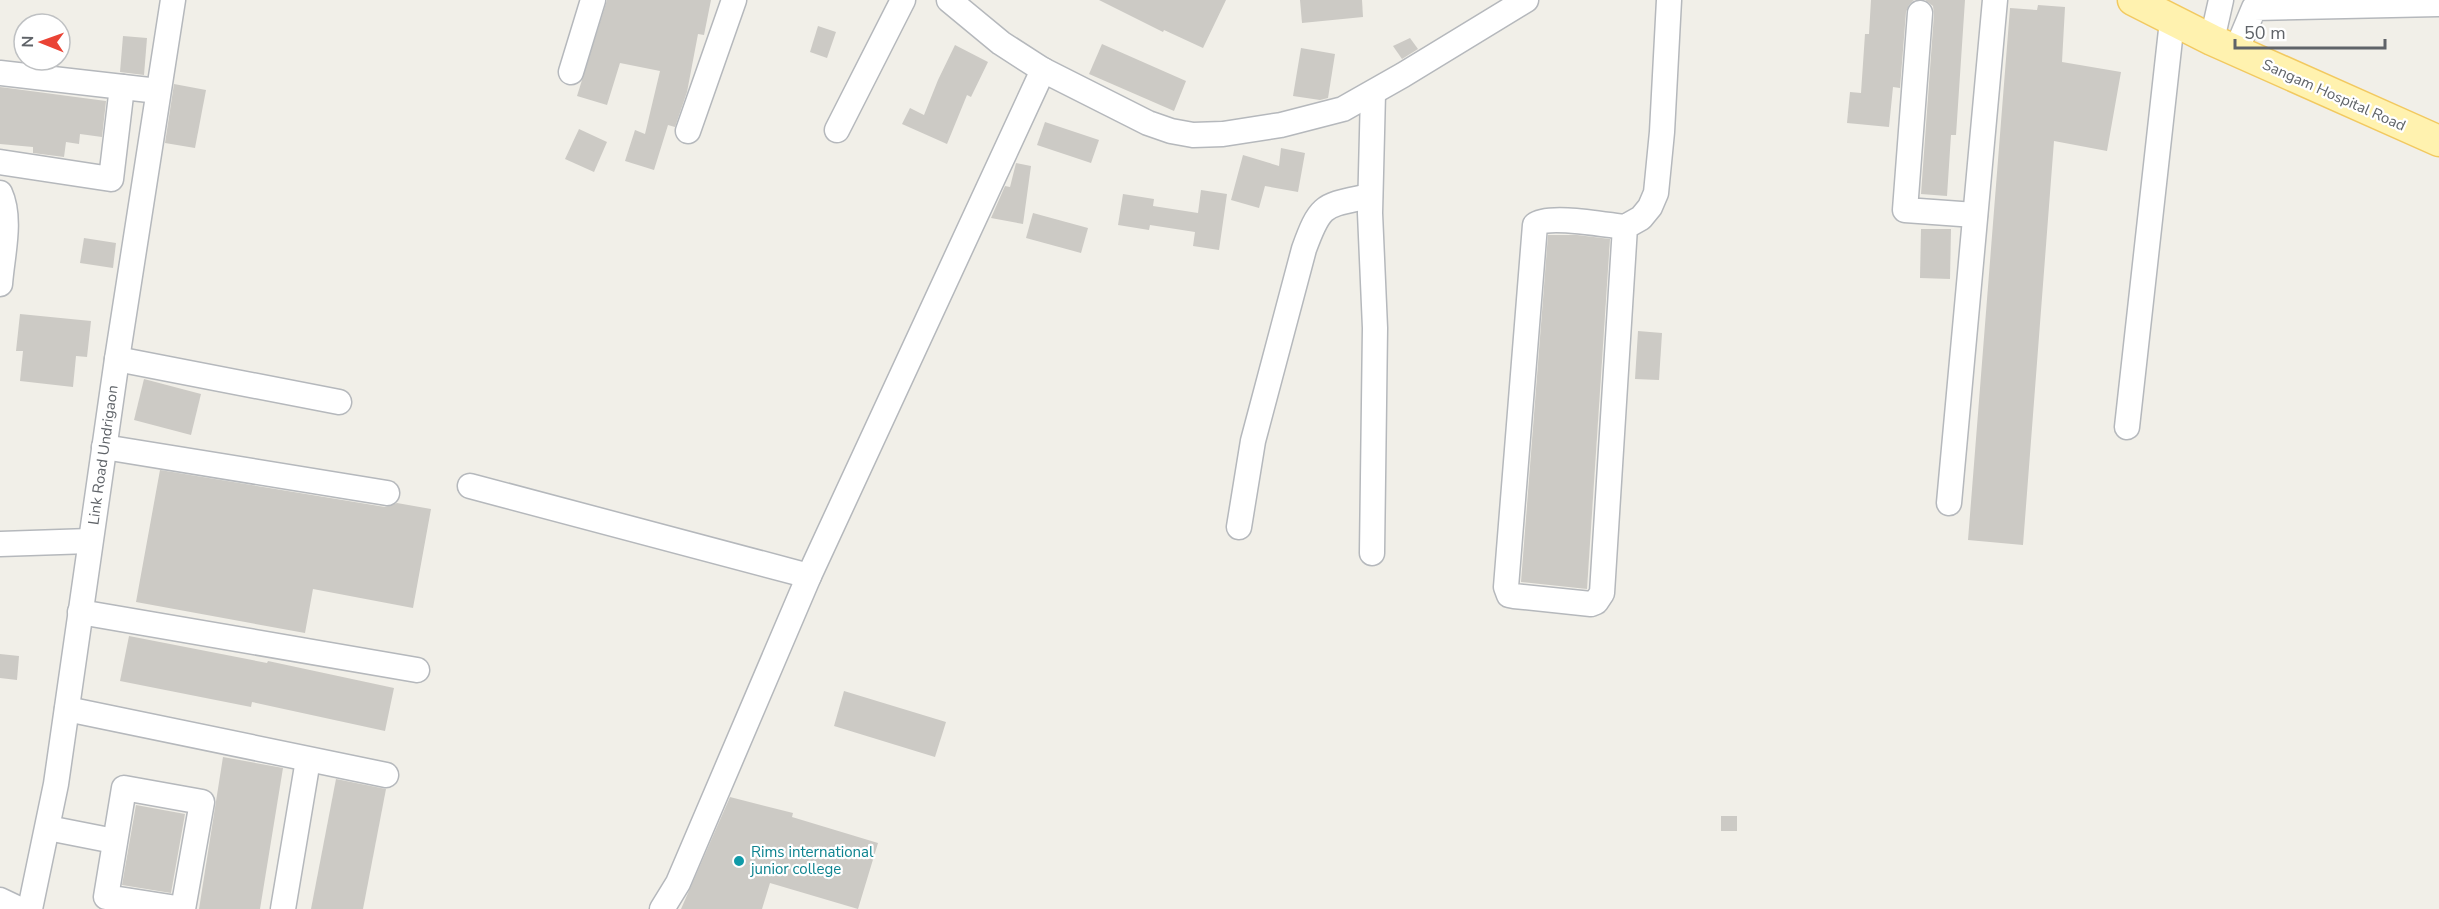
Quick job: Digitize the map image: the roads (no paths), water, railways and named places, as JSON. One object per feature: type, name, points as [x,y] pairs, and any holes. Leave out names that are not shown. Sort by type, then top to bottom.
[{"type":"main road","name":"Sangam Hospital Road","points":[[2133,0],[2224,46],[2439,141]]},
{"type":"street","name":"Link Road Undrigaon","points":[[30,909],[57,784],[117,358],[173,0]]},
{"type":"street","points":[[571,72],[593,0]]},
{"type":"street","points":[[688,131],[734,0]]},
{"type":"street","points":[[837,130],[903,0]]},
{"type":"street","points":[[950,0],[1001,43],[1043,70],[1148,123],[1171,131],[1193,135],[1223,134],[1321,116],[1343,109],[1526,0]]},
{"type":"street","points":[[1625,227],[1602,593],[1600,598],[1590,604],[1514,596],[1509,594],[1506,587],[1535,225],[1551,220],[1625,227],[1641,218],[1650,207],[1656,193],[1662,132],[1669,0]]},
{"type":"street","points":[[1949,503],[1995,0]]},
{"type":"street","points":[[2221,0],[2224,46]]},
{"type":"street","points":[[2224,46],[2254,8],[2439,4]]},
{"type":"street","points":[[1920,13],[1905,210],[1975,215]]},
{"type":"street","points":[[2127,427],[2172,21]]},
{"type":"street","points":[[662,909],[678,882],[809,576],[1043,70]]},
{"type":"street","points":[[0,73],[158,91]]},
{"type":"street","points":[[0,162],[111,179],[122,87]]},
{"type":"street","points":[[1372,553],[1376,328],[1370,196],[1373,93]]},
{"type":"street","points":[[0,193],[4,202],[5,223],[0,284]]},
{"type":"street","points":[[1239,527],[1253,441],[1304,249],[1315,219],[1330,205],[1370,196]]},
{"type":"street","points":[[117,358],[339,402]]},
{"type":"street","points":[[104,447],[387,493]]},
{"type":"street","points":[[470,486],[809,576]]},
{"type":"street","points":[[0,544],[90,541]]},
{"type":"street","points":[[80,612],[417,670]]},
{"type":"street","points":[[67,709],[386,775]]},
{"type":"street","points":[[283,909],[308,760]]},
{"type":"street","points":[[124,788],[202,802],[183,909],[106,897],[114,841],[124,788]]},
{"type":"street","points":[[48,828],[114,841]]},
{"type":"street","points":[[0,900],[19,909]]},
{"type":"place","name":"Rims international junior college","points":[[739,861]]}]
